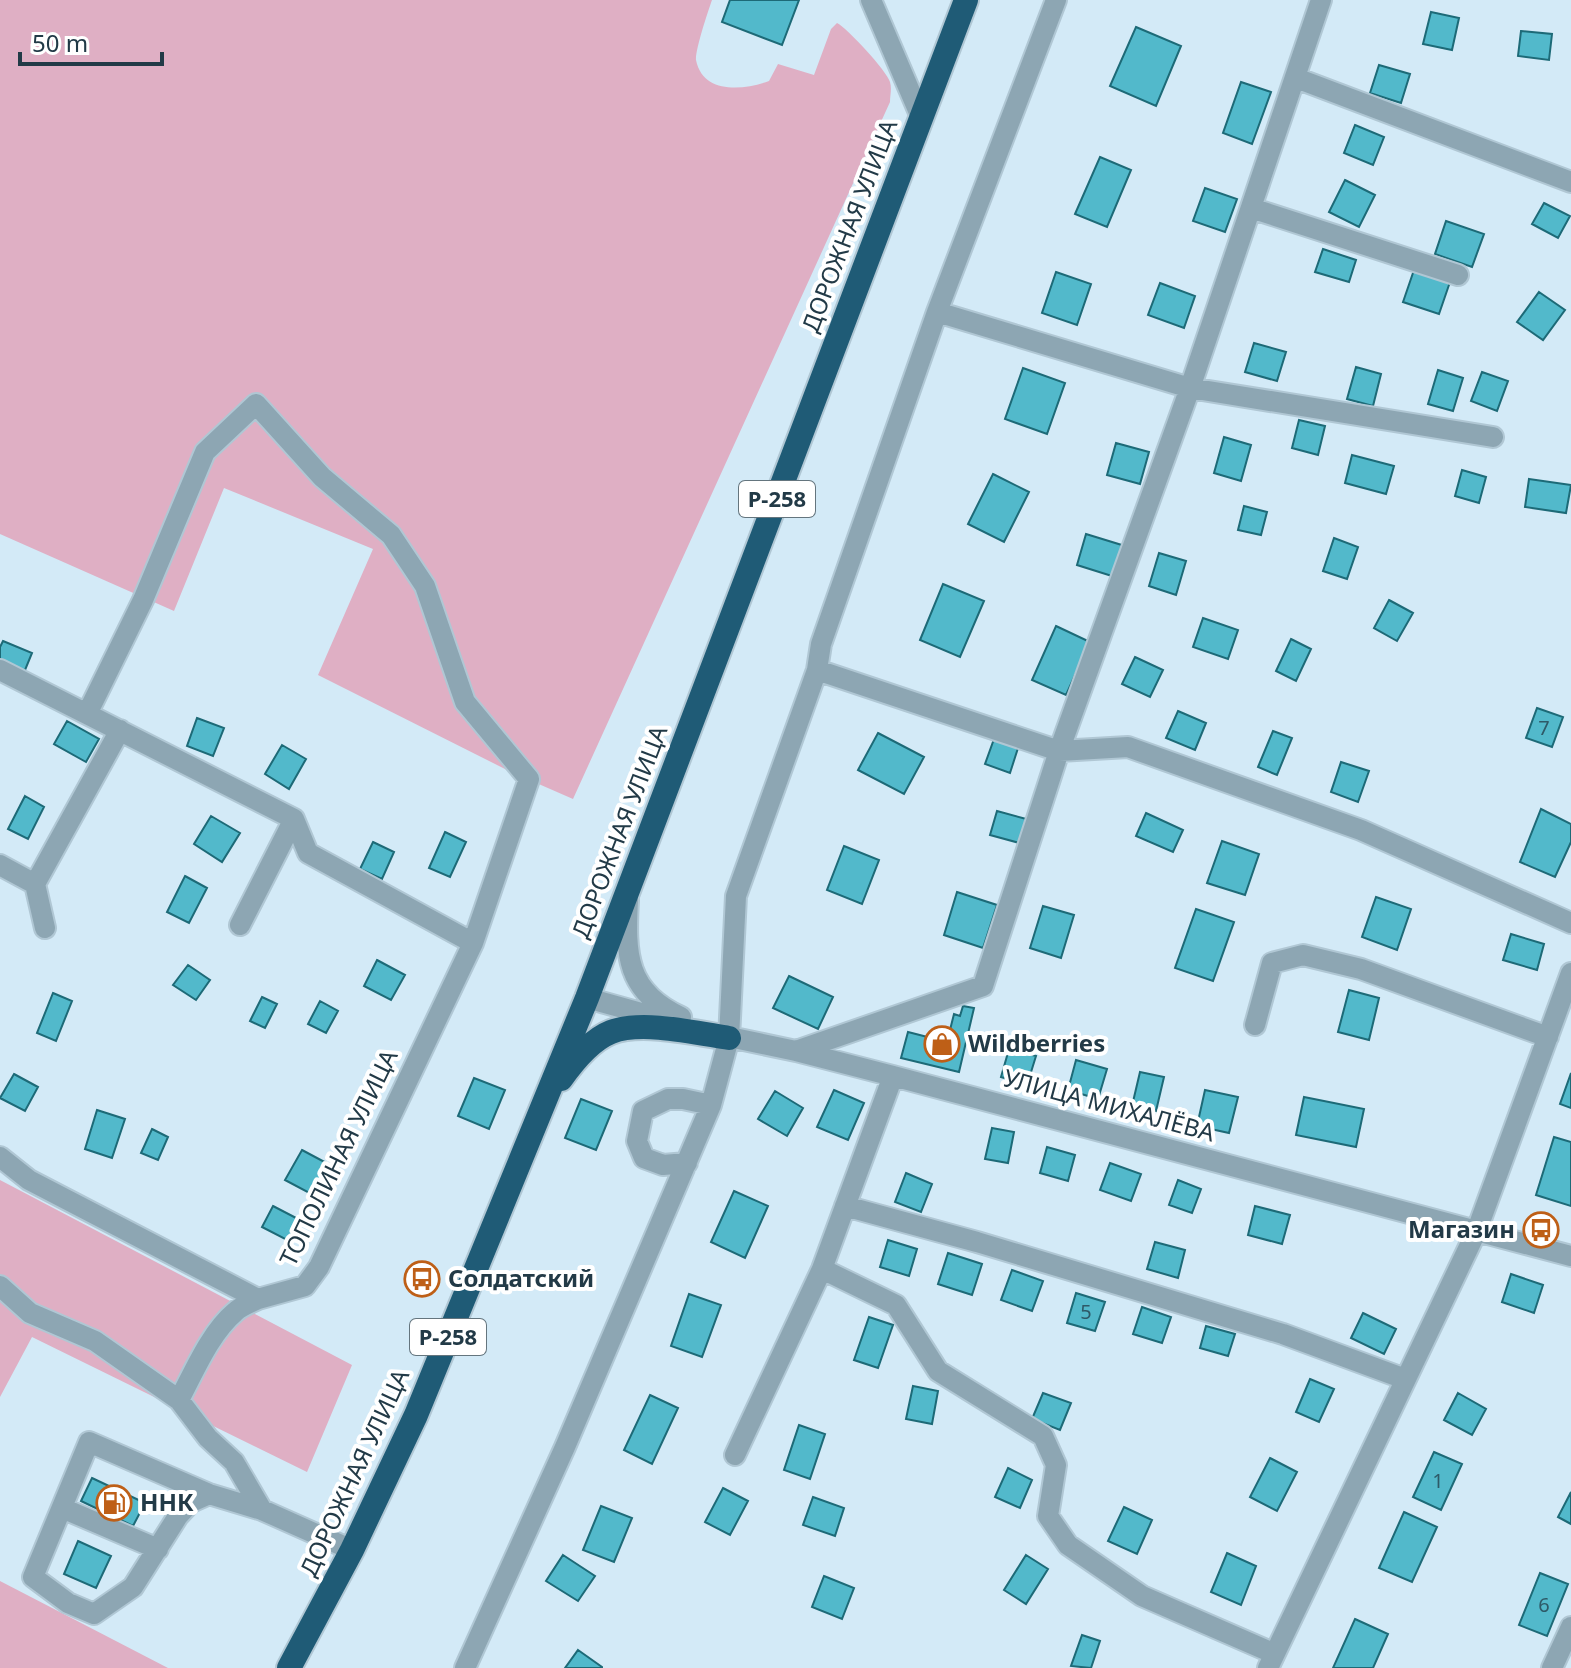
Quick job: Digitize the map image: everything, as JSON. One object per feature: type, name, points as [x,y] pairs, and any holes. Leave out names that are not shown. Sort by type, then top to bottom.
[{"type":"highway","name":"ДОРОЖНАЯ УЛИЦА","points":[[289,1668],[352,1550],[416,1415],[546,1100],[966,0]]},
{"type":"highway","points":[[546,1100],[569,1067],[590,1046],[611,1032],[637,1027],[729,1038]]},
{"type":"street","points":[[871,0],[921,117]]},
{"type":"street","points":[[467,1667],[711,1105],[729,1038],[736,896],[817,670],[821,644],[937,312],[1056,0]]},
{"type":"street","points":[[796,1051],[983,986],[1059,751],[1190,388],[1321,0]]},
{"type":"street","points":[[1296,78],[1571,182]]},
{"type":"street","points":[[1251,208],[1458,275]]},
{"type":"street","points":[[937,312],[1190,388],[1493,437]]},
{"type":"street","name":"ТОПОЛИНАЯ УЛИЦА","points":[[87,714],[143,600],[205,452],[256,404],[322,477],[391,535],[425,586],[465,702],[529,779],[473,943],[319,1267],[305,1286],[258,1299],[236,1310],[200,1359],[179,1400]]},
{"type":"street","points":[[0,670],[294,819],[308,853],[473,943]]},
{"type":"street","points":[[817,670],[1059,751],[1128,747],[1361,830],[1571,923]]},
{"type":"street","points":[[45,928],[35,884],[120,730]]},
{"type":"street","points":[[240,925],[294,819]]},
{"type":"street","points":[[0,865],[35,884]]},
{"type":"street","points":[[629,888],[628,949],[634,976],[650,997],[673,1013],[729,1038]]},
{"type":"street","points":[[1255,1025],[1272,963],[1303,955],[1361,969],[1548,1037]]},
{"type":"street","points":[[822,1269],[896,1305],[938,1371],[1043,1436],[1056,1465],[1048,1516],[1068,1545],[1142,1596],[1270,1661],[1477,1230],[1571,973]]},
{"type":"street","name":"УЛИЦА МИХАЛЁВА","points":[[587,998],[729,1038],[796,1051],[893,1076],[1571,1256]]},
{"type":"street","points":[[735,1455],[822,1269],[893,1076]]},
{"type":"street","points":[[687,1163],[663,1165],[644,1158],[637,1141],[643,1111],[668,1099],[711,1105]]},
{"type":"street","points":[[0,1157],[29,1180],[258,1299]]},
{"type":"street","points":[[845,1206],[1268,1329],[1405,1379]]},
{"type":"street","points":[[0,1286],[30,1313],[95,1341],[179,1400],[208,1438],[234,1462],[262,1510]]},
{"type":"street","points":[[209,1494],[191,1502],[178,1516],[133,1587],[94,1614],[68,1603],[33,1577],[89,1442],[209,1494],[262,1510],[352,1550]]},
{"type":"street","points":[[62,1508],[158,1549]]},
{"type":"street","points":[[1552,1668],[1571,1627]]},
{"type":"shaded area","points":[[0,0],[712,0],[696,60],[700,71],[716,84],[737,88],[769,81],[778,64],[814,75],[831,29],[837,23],[882,69],[890,82],[890,102],[573,799],[509,771],[318,675],[373,549],[224,488],[174,611],[0,534]]},
{"type":"shaded area","points":[[0,1180],[352,1365],[307,1472],[32,1337],[0,1397]]},
{"type":"shaded area","points":[[0,1581],[168,1668],[0,1668]]},
{"type":"building","points":[[730,0],[799,0],[782,45],[722,22]]},
{"type":"building","points":[[1431,12],[1459,18],[1452,50],[1423,44]]},
{"type":"building","points":[[1136,27],[1181,46],[1156,106],[1110,86]]},
{"type":"building","points":[[1521,31],[1552,34],[1549,60],[1518,56]]},
{"type":"building","points":[[1379,65],[1410,74],[1401,103],[1370,93]]},
{"type":"building","points":[[1241,82],[1271,92],[1252,144],[1223,133]]},
{"type":"building","points":[[1355,125],[1384,137],[1373,165],[1344,153]]},
{"type":"building","points":[[1100,157],[1131,170],[1107,227],[1075,214]]},
{"type":"building","points":[[1345,180],[1375,195],[1359,227],[1329,212]]},
{"type":"building","points":[[1205,188],[1237,199],[1225,232],[1193,221]]},
{"type":"building","points":[[1544,203],[1570,216],[1558,238],[1532,224]]},
{"type":"building","points":[[1446,221],[1484,234],[1472,267],[1435,254]]},
{"type":"building","points":[[1323,249],[1356,260],[1349,282],[1315,272]]},
{"type":"building","points":[[1414,270],[1450,282],[1439,314],[1403,302]]},
{"type":"building","points":[[1056,272],[1091,284],[1077,325],[1042,313]]},
{"type":"building","points":[[1160,283],[1195,296],[1184,328],[1148,315]]},
{"type":"building","points":[[1539,292],[1565,310],[1543,340],[1517,322]]},
{"type":"building","points":[[1254,343],[1286,352],[1277,381],[1245,372]]},
{"type":"building","points":[[1356,367],[1381,374],[1373,406],[1347,399]]},
{"type":"building","points":[[1023,368],[1065,383],[1047,434],[1005,419]]},
{"type":"building","points":[[1438,370],[1463,378],[1453,411],[1428,404]]},
{"type":"building","points":[[1482,372],[1508,381],[1497,411],[1471,401]]},
{"type":"building","points":[[1299,420],[1325,426],[1318,455],[1292,448]]},
{"type":"building","points":[[1224,437],[1251,445],[1241,481],[1214,473]]},
{"type":"building","points":[[1116,443],[1149,452],[1140,484],[1107,475]]},
{"type":"building","points":[[1352,455],[1394,466],[1386,494],[1345,483]]},
{"type":"building","points":[[1462,470],[1486,477],[1479,503],[1455,496]]},
{"type":"building","points":[[993,474],[1029,492],[1004,542],[968,524]]},
{"type":"building","points":[[1529,479],[1571,485],[1566,513],[1525,507]]},
{"type":"building","points":[[1244,506],[1267,512],[1261,535],[1238,530]]},
{"type":"building","points":[[1086,534],[1125,546],[1115,577],[1077,565]]},
{"type":"building","points":[[1334,538],[1358,547],[1347,579],[1323,571]]},
{"type":"building","points":[[1159,553],[1186,561],[1176,595],[1149,586]]},
{"type":"building","points":[[943,584],[984,601],[960,657],[920,640]]},
{"type":"building","points":[[1389,600],[1413,613],[1397,641],[1374,628]]},
{"type":"building","points":[[1203,618],[1238,630],[1228,659],[1193,647]]},
{"type":"building","points":[[1056,626],[1090,642],[1066,695],[1032,680]]},
{"type":"building","points":[[1291,639],[1311,649],[1296,681],[1276,671]]},
{"type":"building","points":[[3,641],[32,653],[23,675],[0,666]]},
{"type":"building","points":[[1135,657],[1163,670],[1150,697],[1122,684]]},
{"type":"building","points":[[1537,708],[1563,717],[1552,747],[1526,738]]},
{"type":"building","points":[[1178,711],[1206,723],[1195,750],[1166,738]]},
{"type":"building","points":[[197,718],[224,728],[213,756],[187,746]]},
{"type":"building","points":[[67,721],[99,739],[86,762],[54,744]]},
{"type":"building","points":[[1273,731],[1292,738],[1277,775],[1258,767]]},
{"type":"building","points":[[878,733],[924,757],[904,794],[858,770]]},
{"type":"building","points":[[994,739],[1018,748],[1010,773],[985,764]]},
{"type":"building","points":[[282,745],[306,759],[289,789],[265,774]]},
{"type":"building","points":[[1341,762],[1369,771],[1358,802],[1331,792]]},
{"type":"building","points":[[25,796],[44,807],[28,839],[8,829]]},
{"type":"building","points":[[1541,809],[1571,824],[1571,842],[1555,877],[1520,862]]},
{"type":"building","points":[[997,811],[1030,820],[1023,844],[990,835]]},
{"type":"building","points":[[1146,813],[1183,830],[1173,852],[1136,836]]},
{"type":"building","points":[[211,816],[240,833],[222,862],[194,844]]},
{"type":"building","points":[[445,832],[466,842],[450,877],[429,868]]},
{"type":"building","points":[[1222,841],[1259,854],[1245,895],[1207,883]]},
{"type":"building","points":[[373,842],[394,852],[382,879],[360,869]]},
{"type":"building","points":[[844,846],[879,860],[862,904],[827,890]]},
{"type":"building","points":[[185,876],[207,888],[189,923],[167,912]]},
{"type":"building","points":[[957,892],[997,905],[983,948],[944,935]]},
{"type":"building","points":[[1376,897],[1411,909],[1397,950],[1362,937]]},
{"type":"building","points":[[1043,906],[1074,915],[1061,958],[1030,948]]},
{"type":"building","points":[[1196,909],[1234,922],[1213,981],[1175,968]]},
{"type":"building","points":[[1511,934],[1544,944],[1537,970],[1503,960]]},
{"type":"building","points":[[377,960],[405,975],[391,1000],[364,986]]},
{"type":"building","points":[[188,965],[210,980],[196,1000],[173,985]]},
{"type":"building","points":[[789,976],[833,997],[818,1029],[773,1008]]},
{"type":"building","points":[[1349,990],[1379,998],[1369,1040],[1338,1032]]},
{"type":"building","points":[[53,993],[72,1001],[56,1041],[37,1033]]},
{"type":"building","points":[[262,997],[277,1004],[265,1028],[250,1021]]},
{"type":"building","points":[[320,1001],[338,1011],[326,1033],[308,1024]]},
{"type":"building","points":[[963,1006],[974,1008],[959,1072],[901,1058],[908,1032],[947,1042],[954,1014],[960,1016]]},
{"type":"building","points":[[1009,1049],[1036,1056],[1027,1085],[1001,1077]]},
{"type":"building","points":[[1076,1060],[1107,1069],[1098,1099],[1068,1090]]},
{"type":"building","points":[[1140,1072],[1164,1077],[1156,1111],[1132,1106]]},
{"type":"building","points":[[1571,1073],[1571,1108],[1560,1104]]},
{"type":"building","points":[[14,1074],[38,1087],[25,1111],[0,1098]]},
{"type":"building","points":[[474,1078],[505,1090],[489,1129],[458,1116]]},
{"type":"building","points":[[834,1090],[864,1103],[848,1140],[817,1127]]},
{"type":"building","points":[[1205,1090],[1238,1097],[1229,1133],[1197,1126]]},
{"type":"building","points":[[775,1091],[803,1108],[787,1136],[758,1119]]},
{"type":"building","points":[[1304,1097],[1364,1109],[1356,1147],[1296,1135]]},
{"type":"building","points":[[581,1099],[612,1111],[596,1150],[565,1138]]},
{"type":"building","points":[[97,1110],[125,1119],[112,1158],[85,1149]]},
{"type":"building","points":[[992,1128],[1014,1132],[1008,1163],[985,1159]]},
{"type":"building","points":[[152,1129],[168,1137],[158,1160],[141,1153]]},
{"type":"building","points":[[1554,1137],[1571,1142],[1571,1206],[1536,1195]]},
{"type":"building","points":[[1047,1147],[1075,1155],[1068,1181],[1040,1173]]},
{"type":"building","points":[[302,1150],[332,1166],[315,1196],[285,1180]]},
{"type":"building","points":[[1110,1163],[1141,1174],[1131,1201],[1100,1190]]},
{"type":"building","points":[[906,1173],[932,1184],[921,1212],[895,1202]]},
{"type":"building","points":[[1178,1180],[1201,1189],[1192,1213],[1169,1205]]},
{"type":"building","points":[[734,1191],[768,1206],[745,1258],[711,1242]]},
{"type":"building","points":[[273,1206],[300,1220],[289,1241],[262,1227]]},
{"type":"building","points":[[1255,1206],[1290,1215],[1282,1244],[1248,1235]]},
{"type":"building","points":[[888,1240],[917,1249],[909,1276],[880,1267]]},
{"type":"building","points":[[1155,1242],[1185,1250],[1178,1278],[1147,1269]]},
{"type":"building","points":[[948,1253],[982,1264],[972,1295],[938,1284]]},
{"type":"building","points":[[1012,1270],[1043,1281],[1032,1311],[1001,1300]]},
{"type":"building","points":[[1511,1274],[1543,1285],[1534,1313],[1502,1302]]},
{"type":"building","points":[[1076,1293],[1105,1302],[1095,1331],[1067,1323]]},
{"type":"building","points":[[689,1294],[721,1305],[702,1357],[671,1346]]},
{"type":"building","points":[[1142,1307],[1171,1317],[1162,1343],[1133,1334]]},
{"type":"building","points":[[1363,1313],[1396,1329],[1384,1354],[1351,1338]]},
{"type":"building","points":[[869,1317],[893,1325],[878,1368],[854,1360]]},
{"type":"building","points":[[1206,1326],[1235,1334],[1228,1356],[1200,1348]]},
{"type":"building","points":[[1310,1379],[1334,1389],[1319,1422],[1296,1412]]},
{"type":"building","points":[[913,1386],[938,1391],[932,1424],[906,1419]]},
{"type":"building","points":[[1043,1393],[1071,1403],[1060,1430],[1032,1419]]},
{"type":"building","points":[[1458,1393],[1486,1409],[1472,1435],[1444,1420]]},
{"type":"building","points":[[650,1395],[678,1408],[652,1464],[624,1450]]},
{"type":"building","points":[[799,1425],[825,1434],[810,1479],[784,1470]]},
{"type":"building","points":[[1434,1452],[1462,1464],[1441,1510],[1413,1497]]},
{"type":"building","points":[[1270,1458],[1297,1472],[1277,1511],[1250,1497]]},
{"type":"building","points":[[1008,1468],[1032,1480],[1020,1508],[995,1497]]},
{"type":"building","points":[[92,1478],[145,1503],[133,1526],[81,1501]]},
{"type":"building","points":[[723,1488],[748,1501],[730,1535],[705,1522]]},
{"type":"building","points":[[1571,1492],[1571,1524],[1558,1517]]},
{"type":"building","points":[[813,1497],[844,1508],[835,1536],[803,1525]]},
{"type":"building","points":[[601,1506],[632,1518],[614,1562],[583,1550]]},
{"type":"building","points":[[1124,1507],[1152,1520],[1137,1554],[1108,1541]]},
{"type":"building","points":[[1404,1512],[1437,1527],[1412,1582],[1379,1568]]},
{"type":"building","points":[[78,1541],[111,1556],[96,1588],[64,1574]]},
{"type":"building","points":[[1227,1553],[1256,1566],[1241,1605],[1211,1592]]},
{"type":"building","points":[[563,1555],[595,1576],[578,1601],[546,1581]]},
{"type":"building","points":[[1026,1555],[1048,1569],[1026,1604],[1004,1590]]},
{"type":"building","points":[[1540,1573],[1568,1584],[1547,1636],[1519,1625]]},
{"type":"building","points":[[824,1576],[854,1588],[842,1619],[812,1607]]},
{"type":"building","points":[[1355,1619],[1388,1634],[1373,1668],[1333,1668]]},
{"type":"building","points":[[1082,1635],[1100,1641],[1091,1668],[1071,1666]]},
{"type":"building","points":[[578,1650],[602,1667],[602,1668],[565,1668]]},
{"type":"place","name":"Wildberries","points":[[942,1044]]},
{"type":"place","name":"Магазин","points":[[1541,1230]]},
{"type":"place","name":"Солдатский","points":[[422,1279]]},
{"type":"place","name":"ННК","points":[[114,1503]]}]
